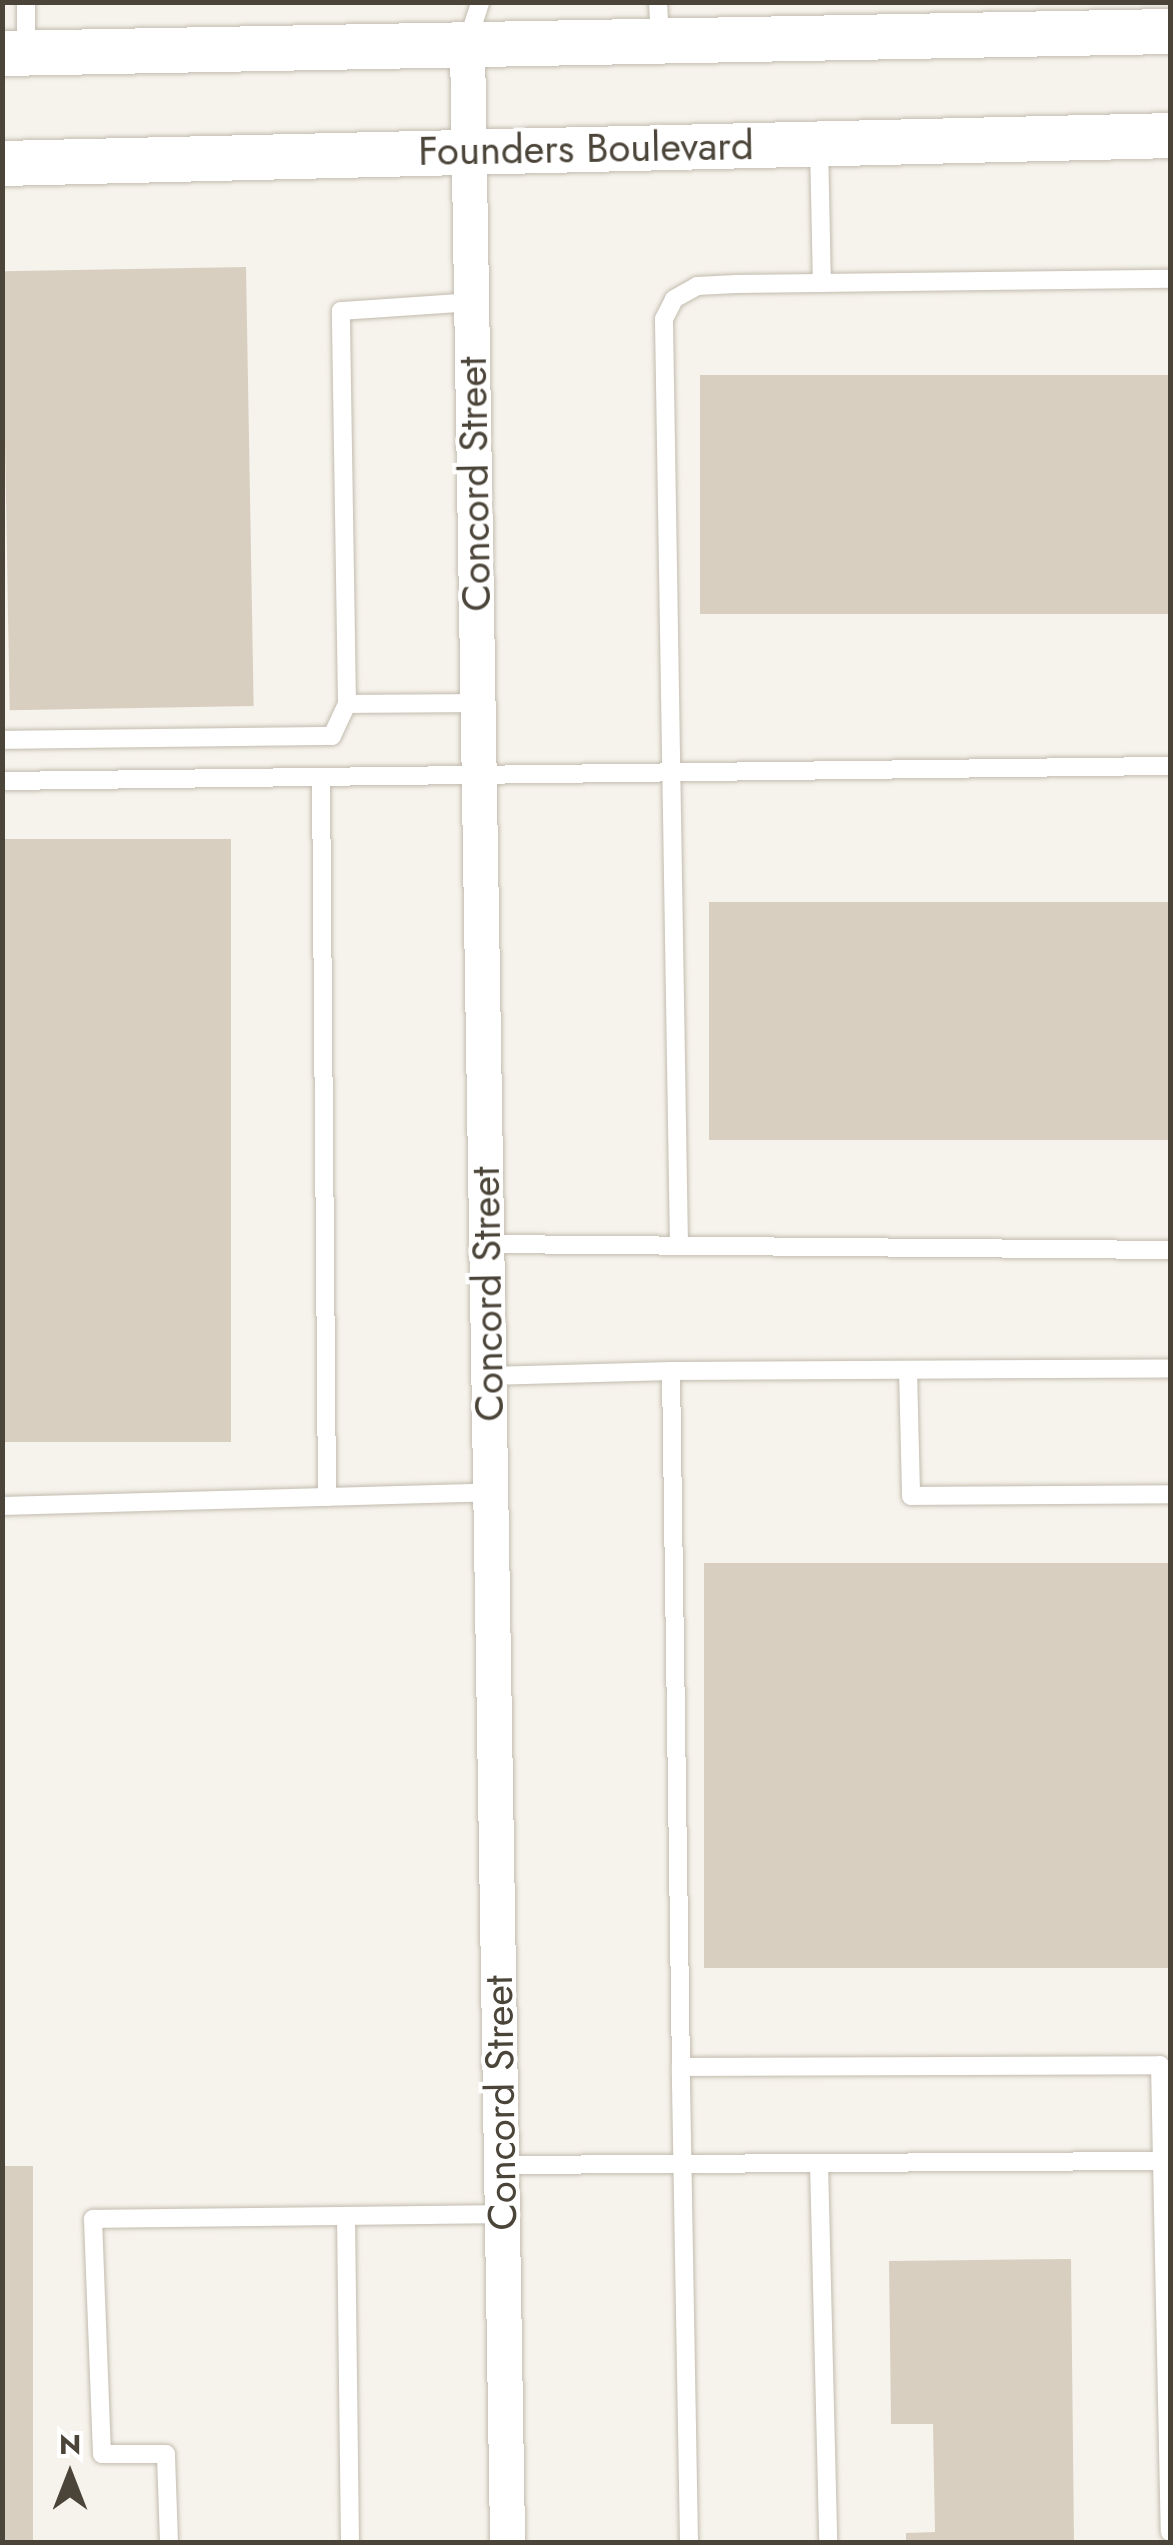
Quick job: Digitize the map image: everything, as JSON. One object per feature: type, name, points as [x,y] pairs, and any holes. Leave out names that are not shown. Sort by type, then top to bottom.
[{"type":"street","points":[[14,53],[473,24],[659,22],[1170,31]]},
{"type":"street","name":"Concord Street","points":[[473,24],[468,151],[507,2542]]},
{"type":"street","name":"Founders Boulevard","points":[[2,163],[1170,135]]},
{"type":"lane","points":[[14,53],[26,2]]},
{"type":"lane","points":[[819,143],[822,283]]},
{"type":"lane","points":[[678,1246],[664,319],[674,300],[697,286],[1170,279]]},
{"type":"lane","points":[[2,740],[332,736],[348,704],[341,311],[472,302]]},
{"type":"lane","points":[[348,704],[477,704]]},
{"type":"lane","points":[[2,780],[1170,766]]},
{"type":"lane","points":[[321,778],[328,1497]]},
{"type":"lane","points":[[486,1244],[1170,1250]]},
{"type":"lane","points":[[488,1376],[1170,1368]]},
{"type":"lane","points":[[908,1370],[911,1496],[1170,1494]]},
{"type":"lane","points":[[671,1371],[689,2542]]},
{"type":"lane","points":[[2,1506],[490,1492]]},
{"type":"lane","points":[[681,2067],[1160,2065],[1166,2161],[1170,2532]]},
{"type":"lane","points":[[500,2165],[1166,2161]]},
{"type":"lane","points":[[819,2163],[828,2542]]},
{"type":"lane","points":[[170,2542],[166,2454],[102,2454],[94,2219],[502,2214]]},
{"type":"lane","points":[[346,2216],[350,2542]]},
{"type":"building","points":[[246,267],[254,706],[10,710],[2,271]]},
{"type":"building","points":[[700,375],[1170,375],[1170,614],[700,614]]},
{"type":"building","points":[[2,839],[231,839],[231,1442],[2,1442]]},
{"type":"building","points":[[709,902],[1170,902],[1170,1140],[709,1140]]},
{"type":"building","points":[[704,1563],[1170,1563],[1170,1968],[704,1968]]},
{"type":"building","points":[[2,2166],[33,2166],[33,2542],[2,2542]]},
{"type":"building","points":[[1071,2259],[1074,2542],[906,2542],[906,2533],[935,2532],[933,2424],[891,2424],[889,2261]]}]
